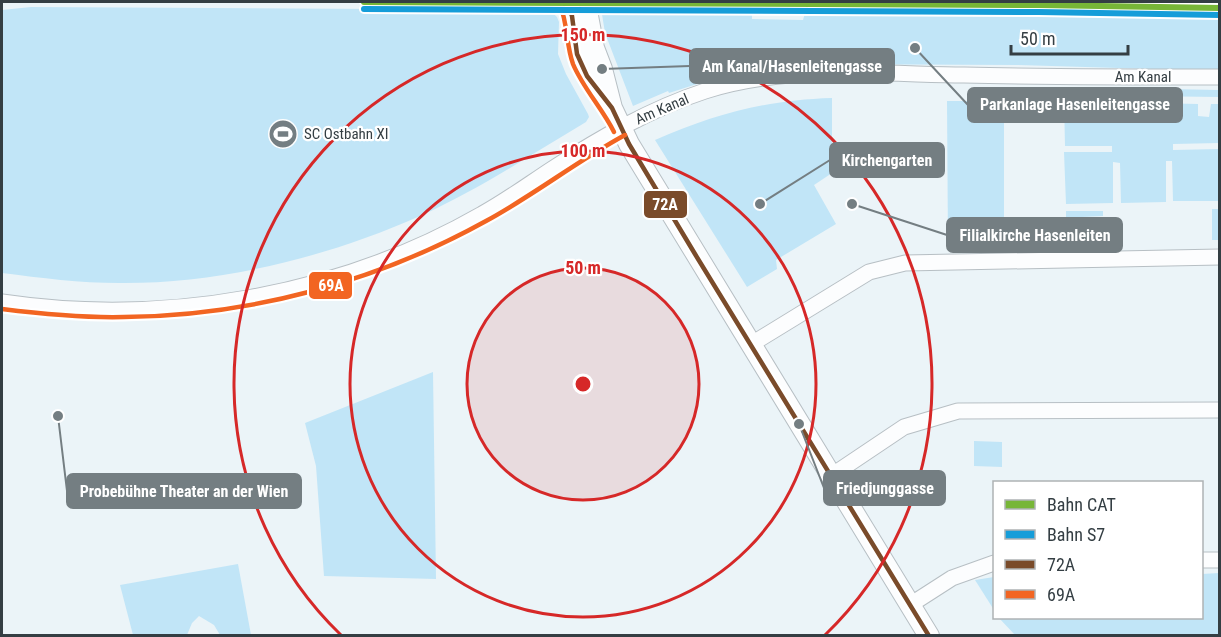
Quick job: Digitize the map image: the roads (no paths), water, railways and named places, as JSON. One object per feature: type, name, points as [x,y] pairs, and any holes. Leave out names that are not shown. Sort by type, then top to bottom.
[{"type":"street","points":[[567,2],[572,16],[580,63],[597,92],[612,108]]},
{"type":"street","points":[[589,2],[590,33],[612,108],[621,128],[750,345],[929,636]]},
{"type":"street","name":"Am Kanal","points":[[2,302],[71,310],[181,307],[261,295],[327,279],[410,250],[483,214],[644,116],[705,91],[745,81],[825,73],[1220,77]]},
{"type":"street","points":[[750,345],[869,272],[905,264],[1220,257]]},
{"type":"street","points":[[831,476],[904,427],[958,411],[1220,410]]},
{"type":"street","points":[[1203,560],[1220,560]]},
{"type":"street","points":[[910,605],[952,578],[993,563]]},
{"type":"rail line","name":"CAT","points":[[364,2],[1220,8]]},
{"type":"rail line","name":"S7","points":[[364,9],[1220,15]]},
{"type":"place","name":"Parkanlage Hasenleitengasse","points":[[915,48]]},
{"type":"place","name":"Am Kanal/Hasenleitengasse","points":[[602,69]]},
{"type":"place","name":"SC Ostbahn XI","points":[[283,134]]},
{"type":"place","name":"Kirchengarten","points":[[760,204]]},
{"type":"place","name":"Filialkirche Hasenleiten","points":[[852,204]]},
{"type":"place","name":"Probebühne Theater an der Wien","points":[[58,416]]},
{"type":"place","name":"Friedjunggasse","points":[[799,424]]}]
